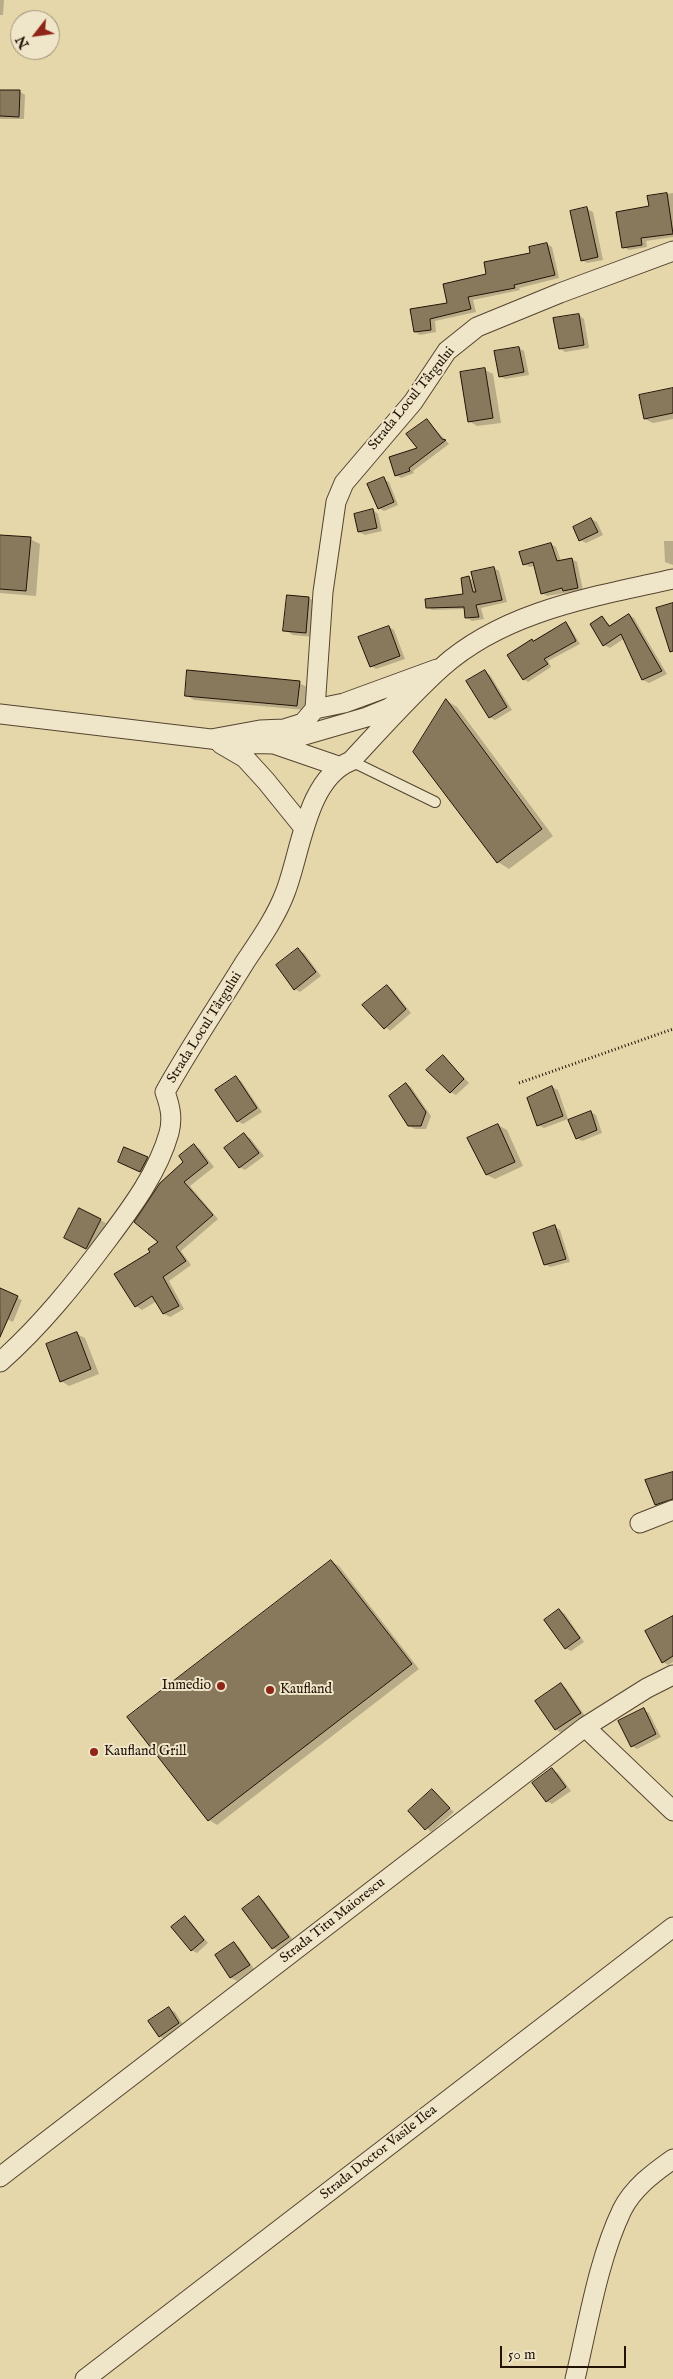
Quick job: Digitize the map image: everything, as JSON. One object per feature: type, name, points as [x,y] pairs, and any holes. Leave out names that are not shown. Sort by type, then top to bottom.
[{"type":"street","name":"Strada Locul Târgului","points":[[211,739],[260,730],[284,729],[303,723],[315,709],[323,592],[336,502],[344,483],[413,402],[446,351],[477,328],[560,292],[673,251]]},
{"type":"street","name":"Strada Locul Târgului","points":[[274,744],[367,717],[389,708],[418,688],[474,643],[526,616],[673,579]]},
{"type":"street","name":"Strada Locul Târgului","points":[[315,709],[344,703],[441,668]]},
{"type":"street","name":"Strada Locul Târgului","points":[[0,1362],[43,1320],[95,1257],[135,1202],[154,1167],[169,1133],[172,1112],[165,1092],[186,1053],[262,936],[285,894],[304,828],[329,775],[345,764],[441,668]]},
{"type":"street","name":"Strada Locul Târgului","points":[[317,731],[344,703]]},
{"type":"street","name":"Strada Locul Târgului","points":[[0,714],[211,739],[230,743],[274,744],[345,764]]},
{"type":"street","name":"Strada Locul Târgului","points":[[211,739],[245,758],[266,780],[304,828]]},
{"type":"street","points":[[640,1523],[673,1510]]},
{"type":"street","name":"Strada Titu Maiorescu","points":[[0,2177],[585,1727],[647,1688],[673,1675]]},
{"type":"street","points":[[585,1727],[673,1811]]},
{"type":"street","name":"Strada Doctor Vasile Ilea","points":[[85,2379],[673,1927]]},
{"type":"street","points":[[575,2379],[600,2271],[623,2209],[646,2178],[673,2159]]},
{"type":"lane","points":[[345,764],[435,802]]},
{"type":"path","points":[[519,1083],[673,1029]]},
{"type":"building","points":[[0,90],[20,90],[19,117],[0,116]]},
{"type":"building","points":[[667,193],[673,234],[641,238],[642,245],[622,248],[616,212],[649,206],[647,196]]},
{"type":"building","points":[[587,207],[598,257],[581,261],[570,211]]},
{"type":"building","points":[[547,243],[555,275],[514,285],[515,288],[468,297],[471,309],[430,319],[431,330],[414,332],[410,309],[447,303],[443,284],[486,274],[484,262],[530,253],[529,247]]},
{"type":"building","points":[[579,314],[584,345],[559,349],[553,318]]},
{"type":"building","points":[[519,347],[524,372],[499,377],[494,351]]},
{"type":"building","points":[[485,368],[493,418],[468,422],[460,372]]},
{"type":"building","points":[[673,388],[673,413],[644,419],[639,395]]},
{"type":"building","points":[[427,419],[442,439],[446,440],[409,468],[410,471],[395,476],[389,457],[417,448],[406,434]]},
{"type":"building","points":[[384,477],[394,502],[378,509],[367,484]]},
{"type":"building","points":[[373,509],[377,528],[358,532],[354,514]]},
{"type":"building","points":[[591,518],[598,532],[579,541],[573,527]]},
{"type":"building","points":[[0,535],[31,537],[26,591],[0,589]]},
{"type":"building","points":[[551,543],[557,561],[572,558],[578,588],[563,591],[562,588],[541,594],[533,562],[523,565],[519,552]]},
{"type":"building","points":[[494,567],[502,600],[476,605],[479,617],[465,618],[464,607],[426,608],[425,599],[463,594],[461,578],[469,576],[473,592],[476,592],[471,572]]},
{"type":"building","points":[[287,595],[309,597],[306,633],[283,631]]},
{"type":"building","points":[[673,603],[673,651],[670,652],[656,608]]},
{"type":"building","points":[[629,614],[662,671],[642,680],[621,634],[603,646],[590,624],[602,616],[609,626]]},
{"type":"building","points":[[566,622],[576,641],[544,659],[548,664],[523,680],[507,655],[532,639],[533,641]]},
{"type":"building","points":[[389,626],[400,656],[370,667],[358,637]]},
{"type":"building","points":[[187,670],[300,681],[297,706],[185,696]]},
{"type":"building","points":[[485,670],[507,707],[489,718],[466,681]]},
{"type":"building","points":[[446,699],[542,829],[497,863],[413,752]]},
{"type":"building","points":[[298,948],[316,972],[294,990],[276,965]]},
{"type":"building","points":[[387,985],[406,1009],[384,1029],[362,1005]]},
{"type":"building","points":[[443,1055],[464,1079],[450,1093],[426,1070]]},
{"type":"building","points":[[236,1076],[257,1108],[237,1122],[215,1090]]},
{"type":"building","points":[[406,1083],[426,1112],[421,1126],[408,1126],[389,1096]]},
{"type":"building","points":[[552,1086],[563,1116],[537,1126],[527,1098]]},
{"type":"building","points":[[591,1111],[597,1130],[576,1139],[568,1120]]},
{"type":"building","points":[[498,1124],[515,1162],[486,1175],[467,1138]]},
{"type":"building","points":[[244,1133],[259,1153],[239,1168],[224,1148]]},
{"type":"building","points":[[194,1144],[208,1163],[184,1182],[213,1215],[176,1247],[186,1261],[163,1277],[179,1306],[163,1314],[152,1296],[135,1307],[114,1274],[150,1252],[148,1249],[158,1242],[134,1222],[160,1183],[183,1162],[179,1156]]},
{"type":"building","points":[[124,1147],[148,1157],[140,1172],[118,1162]]},
{"type":"building","points":[[79,1208],[101,1219],[86,1249],[64,1238]]},
{"type":"building","points":[[555,1225],[566,1259],[544,1265],[533,1233]]},
{"type":"building","points":[[0,1288],[18,1296],[0,1337]]},
{"type":"building","points":[[77,1332],[91,1369],[60,1382],[46,1344]]},
{"type":"building","points":[[673,1472],[673,1499],[655,1505],[645,1480]]},
{"type":"building","name":"Kaufland","points":[[331,1560],[412,1664],[208,1821],[127,1717]]},
{"type":"building","points":[[559,1609],[580,1638],[565,1649],[544,1620]]},
{"type":"building","points":[[673,1616],[673,1656],[662,1663],[645,1631]]},
{"type":"building","points":[[561,1683],[581,1713],[555,1730],[535,1701]]},
{"type":"building","points":[[644,1708],[656,1734],[631,1747],[618,1721]]},
{"type":"building","points":[[552,1768],[566,1787],[546,1802],[532,1783]]},
{"type":"building","points":[[432,1789],[450,1808],[425,1830],[408,1811]]},
{"type":"building","points":[[259,1896],[289,1937],[272,1949],[242,1909]]},
{"type":"building","points":[[185,1916],[204,1940],[191,1951],[171,1927]]},
{"type":"building","points":[[234,1942],[250,1965],[230,1978],[215,1955]]},
{"type":"building","points":[[169,2007],[179,2023],[159,2037],[148,2021]]},
{"type":"place","name":"Inmedio","points":[[221,1686]]},
{"type":"place","name":"Kaufland","points":[[270,1690]]},
{"type":"place","name":"Kaufland Grill","points":[[94,1752]]}]
